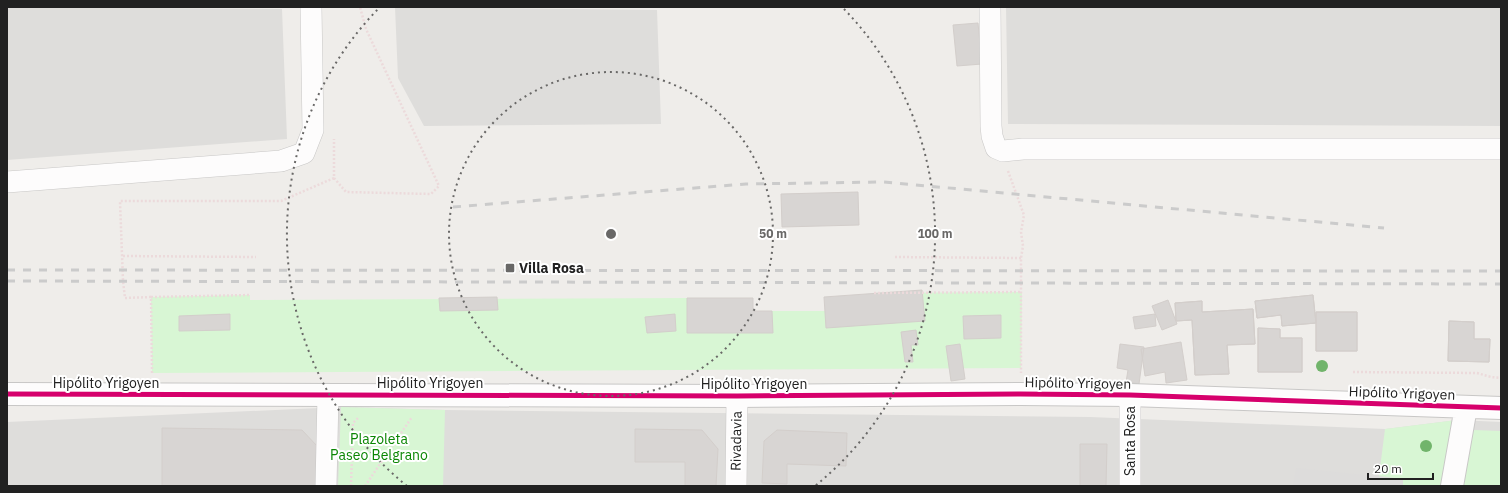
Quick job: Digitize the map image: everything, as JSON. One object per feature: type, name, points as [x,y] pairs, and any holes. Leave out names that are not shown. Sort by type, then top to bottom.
[{"type":"street","points":[[7,182],[281,161],[304,153],[313,130],[311,7]]},
{"type":"street","points":[[990,7],[991,126],[992,136],[996,148],[1002,151],[1023,149],[1501,149]]},
{"type":"street","name":"Hipólito Yrigoyen","points":[[7,394],[737,396],[1020,394],[1130,395],[1501,408]]},
{"type":"street","points":[[326,486],[328,395]]},
{"type":"street","name":"Santa Rosa","points":[[1130,395],[1130,486]]},
{"type":"street","name":"Rivadavia","points":[[736,486],[737,396]]},
{"type":"street","points":[[1452,486],[1466,407]]},
{"type":"path","points":[[334,178],[346,192],[431,194],[439,186],[366,29],[360,7]]},
{"type":"path","points":[[1002,151],[1024,215],[1021,232],[1023,246],[1021,258],[1022,292],[1020,394]]},
{"type":"path","points":[[123,256],[256,257]]},
{"type":"path","points":[[895,257],[1021,258]]},
{"type":"path","points":[[874,293],[1022,292]]},
{"type":"path","points":[[153,395],[151,297],[250,295]]},
{"type":"path","points":[[1353,372],[1477,373],[1501,378]]},
{"type":"path","points":[[365,486],[412,417],[421,395]]},
{"type":"path","points":[[351,486],[353,423],[359,417],[366,417]]},
{"type":"path","points":[[404,417],[419,417]]},
{"type":"shaded area","points":[[7,7],[282,9],[287,139],[7,160]]},
{"type":"shaded area","points":[[395,7],[657,10],[661,124],[424,126],[398,78]]},
{"type":"shaded area","points":[[1006,7],[1501,7],[1501,126],[1008,124]]},
{"type":"shaded area","points":[[341,407],[445,410],[1090,417],[1385,429],[1457,420],[1501,422],[1501,486],[7,486],[7,422]]},
{"type":"shaded area","points":[[1296,468],[1404,479],[1402,486],[1293,486]]},
{"type":"green space","points":[[1022,292],[1021,368],[152,373],[151,297],[250,295],[250,300],[687,298],[687,333],[772,333],[772,311],[873,311],[874,293]]},
{"type":"green space","name":"Plazoleta Paseo Belgrano","points":[[341,407],[445,410],[443,486],[338,486]]},
{"type":"green space","points":[[1457,420],[1445,486],[1403,486],[1403,479],[1379,476],[1385,429]]},
{"type":"green space","points":[[1473,430],[1501,431],[1501,486],[1462,486]]},
{"type":"building","points":[[978,23],[982,64],[957,66],[953,25]]},
{"type":"building","points":[[858,192],[859,225],[782,227],[781,194]]},
{"type":"building","points":[[922,290],[925,321],[826,328],[824,297]]},
{"type":"building","points":[[1313,295],[1316,323],[1282,326],[1281,315],[1257,318],[1255,301]]},
{"type":"building","points":[[1313,295],[1316,323],[1282,326],[1281,315],[1257,318],[1255,301]]},
{"type":"building","points":[[497,297],[498,310],[440,311],[439,298]]},
{"type":"building","points":[[687,298],[753,298],[753,311],[772,311],[773,333],[687,333]]},
{"type":"building","points":[[1168,300],[1177,324],[1162,330],[1152,306]]},
{"type":"building","points":[[1202,301],[1202,312],[1253,309],[1255,344],[1227,345],[1229,374],[1195,375],[1192,320],[1176,321],[1175,303]]},
{"type":"building","points":[[1202,301],[1202,312],[1253,309],[1255,344],[1227,345],[1229,374],[1195,375],[1192,320],[1176,321],[1175,303]]},
{"type":"building","points":[[1316,312],[1357,312],[1357,351],[1316,351]]},
{"type":"building","points":[[1316,312],[1357,312],[1357,351],[1316,351]]},
{"type":"building","points":[[230,314],[230,330],[179,331],[179,316]]},
{"type":"building","points":[[675,314],[676,331],[647,333],[645,317]]},
{"type":"building","points":[[1155,314],[1156,326],[1135,329],[1133,317]]},
{"type":"building","points":[[1001,315],[1001,338],[964,339],[963,316]]},
{"type":"building","points":[[1449,321],[1474,322],[1474,339],[1490,339],[1489,362],[1448,361]]},
{"type":"building","points":[[1449,321],[1474,322],[1474,339],[1490,339],[1489,362],[1448,361]]},
{"type":"building","points":[[1258,328],[1280,329],[1280,338],[1302,338],[1302,372],[1258,372]]},
{"type":"building","points":[[1258,328],[1280,329],[1280,338],[1302,338],[1302,372],[1258,372]]},
{"type":"building","points":[[916,330],[918,345],[911,345],[913,362],[905,362],[901,332]]},
{"type":"building","points":[[1181,342],[1187,380],[1166,383],[1165,372],[1145,376],[1141,349]]},
{"type":"building","points":[[960,344],[965,379],[951,381],[946,346]]},
{"type":"building","points":[[1120,344],[1144,347],[1139,384],[1126,382],[1128,370],[1117,368]]},
{"type":"building","points":[[162,428],[302,430],[317,446],[316,486],[162,486]]},
{"type":"building","points":[[635,429],[702,430],[718,449],[716,486],[685,486],[685,462],[635,462]]},
{"type":"building","points":[[777,430],[847,433],[846,466],[787,464],[787,484],[762,483],[764,441]]},
{"type":"building","points":[[1080,444],[1107,444],[1106,486],[1080,486]]},
{"type":"railway","points":[[453,207],[746,184],[884,182],[1384,228]]},
{"type":"railway","points":[[7,270],[1501,271]]},
{"type":"railway","points":[[7,281],[1501,284]]},
{"type":"cycle path","points":[[7,394],[737,396],[1020,394],[1130,395],[1501,408]]},
{"type":"place","name":"Villa Rosa","points":[[510,268]]}]
